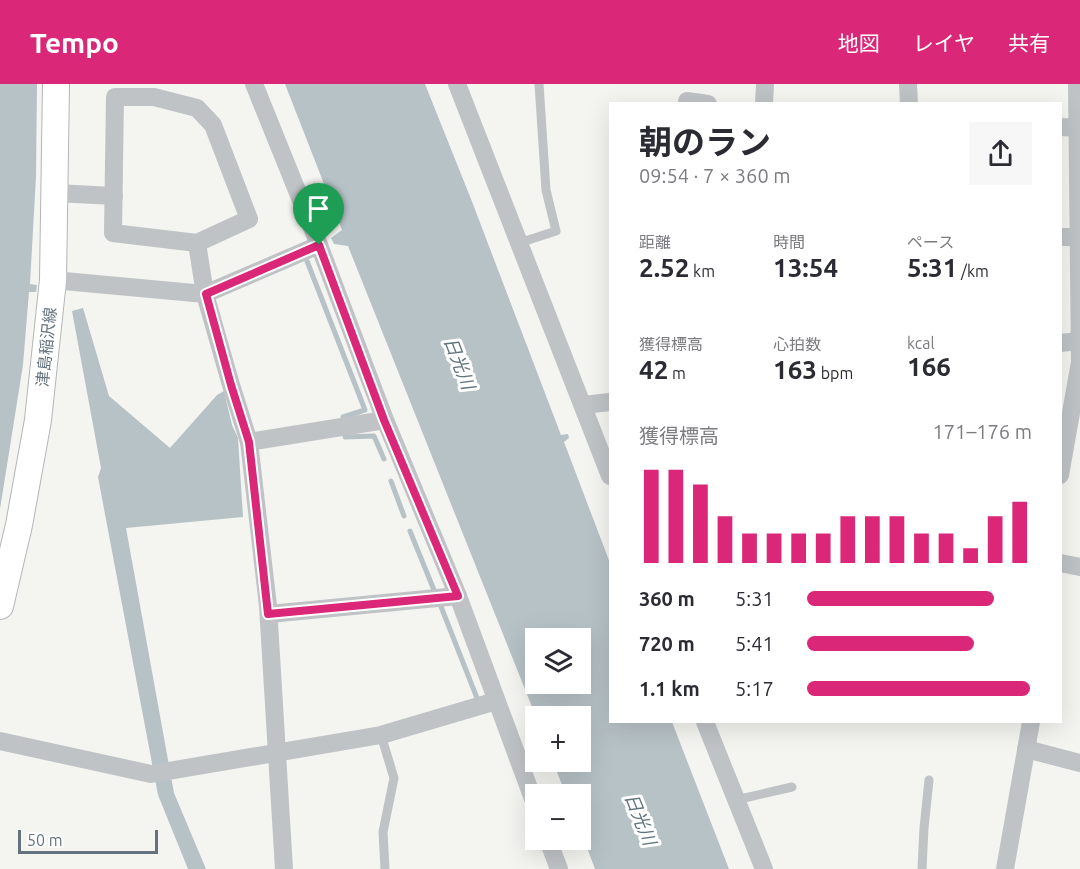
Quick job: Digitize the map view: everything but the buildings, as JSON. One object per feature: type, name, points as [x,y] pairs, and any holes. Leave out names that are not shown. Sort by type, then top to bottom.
[{"type":"main road","name":"津島稲沢線","points":[[0,606],[19,525],[38,420],[53,280],[56,84]]},
{"type":"street","points":[[254,84],[319,245],[384,420],[458,596],[527,784]]},
{"type":"street","points":[[457,84],[583,405],[601,441],[609,472]]},
{"type":"street","points":[[764,102],[765,84]]},
{"type":"street","points":[[908,84],[909,102]]},
{"type":"street","points":[[1068,467],[1063,442],[1080,362],[1079,237],[1073,127],[1077,84]]},
{"type":"street","points":[[115,97],[154,97],[197,108],[213,125],[249,219],[197,243],[113,233],[115,97]]},
{"type":"street","points":[[55,194],[114,196]]},
{"type":"street","points":[[1062,237],[1079,237]]},
{"type":"street","points":[[197,243],[206,294],[249,442],[268,614],[284,869]]},
{"type":"street","points":[[53,280],[206,294],[319,245]]},
{"type":"street","points":[[1062,344],[1080,341]]},
{"type":"street","points":[[583,405],[609,402]]},
{"type":"street","points":[[249,442],[384,420]]},
{"type":"street","points":[[1062,563],[1080,567]]},
{"type":"street","points":[[268,614],[458,596]]},
{"type":"street","points":[[0,741],[151,774],[381,735],[496,701]]},
{"type":"street","points":[[705,723],[764,869]]},
{"type":"street","points":[[1008,868],[1031,723]]},
{"type":"street","points":[[1026,749],[1080,763]]},
{"type":"street","points":[[550,850],[554,869]]},
{"type":"lane","points":[[519,243],[556,231],[546,190],[538,84]]},
{"type":"lane","points":[[381,735],[394,778],[383,832],[385,869]]},
{"type":"lane","points":[[922,869],[930,780]]},
{"type":"lane","points":[[736,800],[792,787]]},
{"type":"water","points":[[0,84],[37,84],[36,176],[30,284],[37,285],[36,292],[29,292],[23,365],[0,509]]},
{"type":"water","name":"日光川","points":[[285,84],[425,84],[561,435],[568,434],[569,438],[564,442],[609,560],[609,723],[672,723],[729,869],[595,869],[588,850],[591,850],[591,784],[562,784],[557,772],[591,772],[591,706],[532,706],[527,694],[591,694],[591,628],[525,628],[525,689],[348,246],[334,244],[331,238],[342,230]]},
{"type":"water","points":[[83,308],[109,396],[170,448],[217,395],[224,391],[232,425],[238,438],[243,517],[126,528],[174,793],[206,869],[188,869],[158,795],[98,477],[101,468],[72,311]]},
{"type":"waterway","points":[[307,261],[365,410],[343,417]]},
{"type":"waterway","points":[[345,437],[374,436],[384,459]]},
{"type":"waterway","points":[[391,481],[404,516]]},
{"type":"waterway","points":[[410,531],[436,595]]},
{"type":"waterway","points":[[440,604],[477,698]]},
{"type":"route","points":[[319,245],[384,420],[458,596],[268,614],[249,442],[206,294],[319,245]]}]
